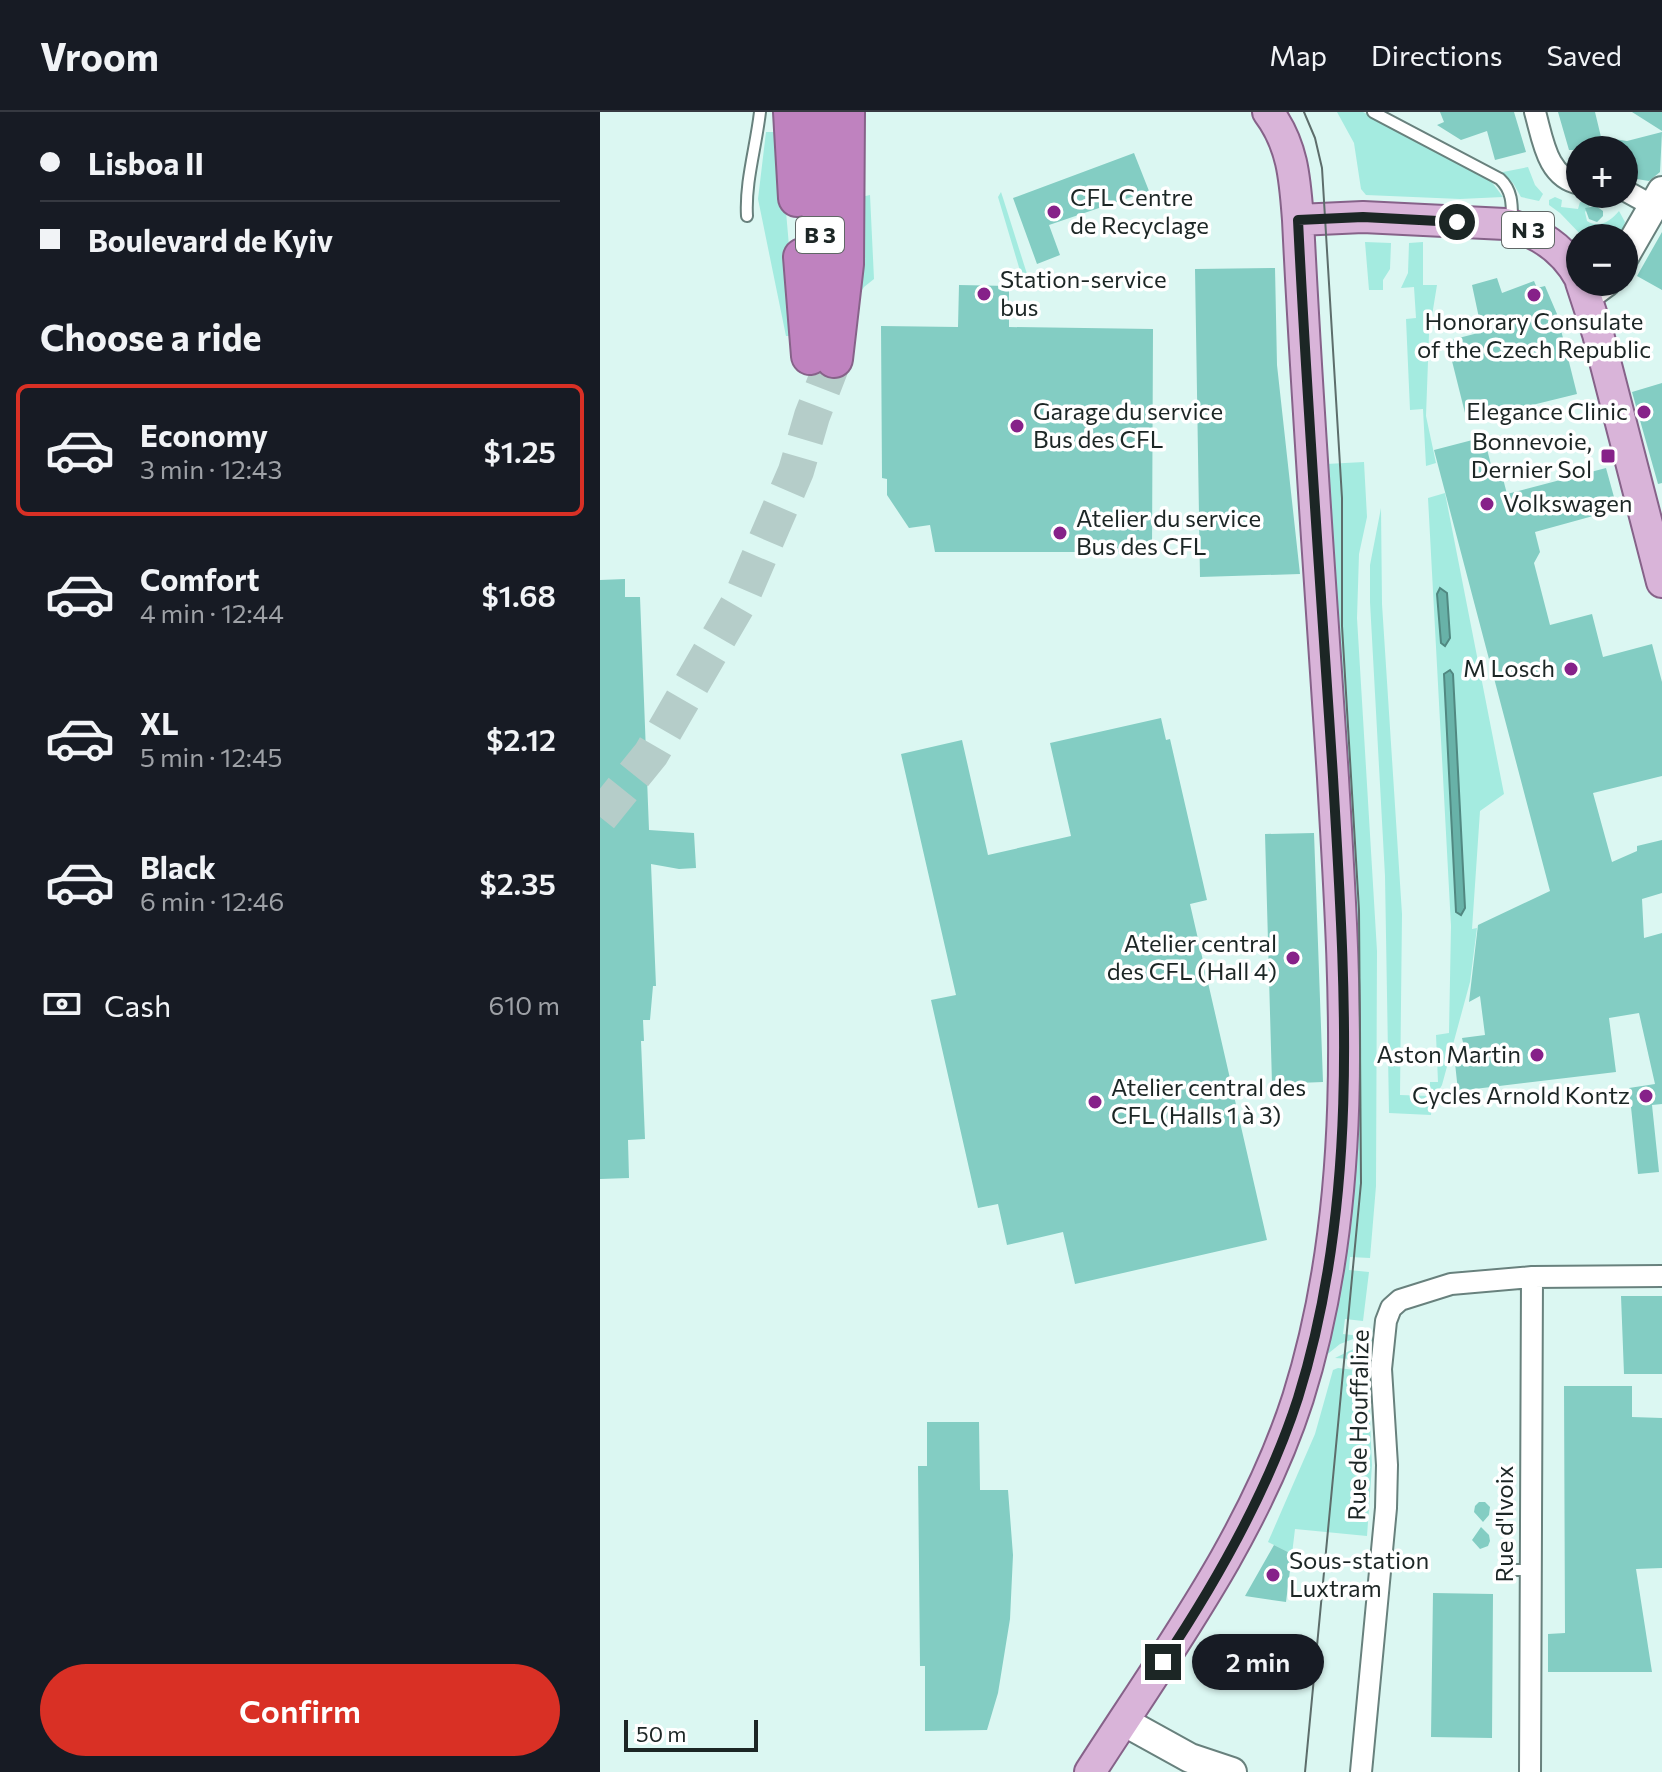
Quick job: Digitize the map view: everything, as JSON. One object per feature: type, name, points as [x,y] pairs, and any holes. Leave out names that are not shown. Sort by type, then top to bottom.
[{"type":"highway","name":"B 3","points":[[782,115],[822,277],[821,357],[845,264],[846,112]]},
{"type":"main road","points":[[1090,1772],[1206,1595],[1266,1478],[1297,1399],[1317,1325],[1337,1214],[1344,1059],[1340,897],[1295,172],[1281,131],[1268,112]]},
{"type":"main road","points":[[1638,233],[1658,199]]},
{"type":"main road","name":"N 3","points":[[1298,220],[1363,217],[1513,225],[1555,246],[1566,257]]},
{"type":"main road","name":"N 3","points":[[1592,296],[1660,569]]},
{"type":"main road","points":[[1123,1721],[1190,1758],[1232,1772]]},
{"type":"street","points":[[1535,112],[1558,175],[1566,178]]},
{"type":"street","points":[[1638,194],[1658,199]]},
{"type":"street","name":"Rue de Houffalize","points":[[1361,1772],[1386,1508],[1387,1465],[1381,1369],[1386,1321],[1391,1308],[1415,1293],[1451,1284],[1532,1277],[1662,1276]]},
{"type":"street","name":"Rue d'Ivoix","points":[[1530,1772],[1521,1570],[1532,1277]]},
{"type":"lane","points":[[1373,112],[1500,179],[1511,196],[1513,225]]},
{"type":"lane","points":[[747,216],[746,195],[756,149],[782,115]]},
{"type":"green space","points":[[1337,112],[1363,112],[1491,181],[1503,197],[1460,199],[1366,195],[1361,189],[1354,143]]},
{"type":"green space","points":[[766,132],[779,132],[795,314],[793,336],[786,336],[758,199]]},
{"type":"green space","points":[[1528,167],[1535,185],[1543,194],[1539,201],[1521,197],[1513,183],[1498,173]]},
{"type":"green space","points":[[1001,192],[1027,274],[1021,274],[998,197]]},
{"type":"green space","points":[[870,195],[874,279],[856,299],[861,197]]},
{"type":"green space","points":[[1555,197],[1562,200],[1561,207],[1588,208],[1585,212],[1587,221],[1596,224],[1571,224],[1549,205],[1549,200]]},
{"type":"green space","points":[[1619,211],[1625,222],[1596,224],[1604,223]]},
{"type":"green space","points":[[1365,242],[1391,243],[1390,269],[1383,280],[1383,290],[1369,290]]},
{"type":"green space","points":[[1423,242],[1423,285],[1437,285],[1429,334],[1426,416],[1436,463],[1426,466],[1423,409],[1410,410],[1406,319],[1416,318],[1414,287],[1401,288],[1408,273],[1409,243]]},
{"type":"green space","points":[[1364,462],[1367,517],[1359,554],[1357,618],[1377,951],[1376,1186],[1370,1258],[1350,1257],[1349,1270],[1369,1272],[1363,1321],[1345,1319],[1343,1334],[1361,1336],[1340,1344],[1324,1357],[1340,1253],[1326,464]]},
{"type":"green space","points":[[1445,493],[1504,794],[1480,811],[1472,929],[1477,928],[1470,982],[1442,1085],[1432,1102],[1431,1115],[1389,1113],[1385,876],[1370,565],[1381,508],[1382,604],[1402,914],[1400,1095],[1430,1096],[1430,1082],[1438,1082],[1436,1035],[1449,1033],[1451,926],[1428,498]]},
{"type":"green space","points":[[1372,1334],[1370,1357],[1366,1360],[1335,1358],[1368,1342]]},
{"type":"green space","points":[[1333,1370],[1364,1371],[1368,1375],[1372,1465],[1367,1536],[1295,1529],[1292,1554],[1268,1542],[1315,1434]]},
{"type":"water","points":[[1440,588],[1447,593],[1450,638],[1445,646],[1441,643],[1437,594]]},
{"type":"water","points":[[1450,670],[1453,674],[1465,908],[1461,915],[1456,912],[1444,674]]},
{"type":"building","points":[[1440,112],[1514,112],[1526,152],[1495,160],[1487,131],[1461,140],[1437,125],[1444,122]]},
{"type":"building","points":[[1558,112],[1595,112],[1601,136],[1566,136],[1566,140]]},
{"type":"building","points":[[1632,112],[1662,112],[1662,131]]},
{"type":"building","points":[[1662,132],[1660,172],[1649,181],[1638,179],[1638,138]]},
{"type":"building","name":"CFL Centre de Recyclage","points":[[1134,153],[1149,191],[1049,225],[1060,255],[1037,264],[1013,198]]},
{"type":"building","points":[[1585,208],[1603,211],[1597,222],[1589,219]]},
{"type":"building","points":[[1662,232],[1662,290],[1638,274]]},
{"type":"building","points":[[1275,268],[1277,365],[1300,574],[1200,577],[1195,269]]},
{"type":"building","points":[[1497,278],[1502,293],[1534,281],[1537,288],[1545,286],[1557,314],[1577,394],[1467,421],[1447,341],[1482,332],[1472,285]]},
{"type":"building","name":"Garage du service Bus des CFL","points":[[959,285],[1009,286],[1009,327],[1153,329],[1152,552],[935,552],[930,525],[909,528],[887,495],[887,479],[882,478],[881,326],[958,327]]},
{"type":"building","points":[[1662,383],[1662,483],[1658,484],[1632,392]]},
{"type":"building","points":[[1484,437],[1492,469],[1500,467],[1507,494],[1606,468],[1614,497],[1612,507],[1604,513],[1535,532],[1540,552],[1534,563],[1550,625],[1592,614],[1603,657],[1652,644],[1662,682],[1662,776],[1593,793],[1612,862],[1637,851],[1637,846],[1662,840],[1662,893],[1642,899],[1644,938],[1662,933],[1662,1104],[1652,1105],[1659,1172],[1638,1174],[1629,1088],[1655,1084],[1639,1013],[1609,1018],[1616,1072],[1458,1091],[1455,1063],[1464,1047],[1462,1038],[1485,1035],[1480,996],[1469,1002],[1478,925],[1550,891],[1434,450]]},
{"type":"building","points":[[625,579],[625,597],[640,597],[649,830],[694,833],[696,868],[679,869],[651,864],[656,986],[653,986],[650,1020],[643,1020],[644,1041],[641,1041],[645,1139],[628,1140],[629,1178],[600,1179],[600,580]]},
{"type":"building","name":"Atelier central des CFL (Halls 1 à 3)","points":[[1161,718],[1166,740],[1170,739],[1207,900],[1190,904],[1267,1240],[1075,1284],[1063,1232],[1007,1245],[998,1204],[978,1208],[931,1000],[956,995],[901,754],[962,740],[988,855],[1071,836],[1050,743]]},
{"type":"building","name":"Atelier central des CFL (Hall 4)","points":[[1314,833],[1323,1082],[1272,1084],[1265,834]]},
{"type":"building","points":[[1621,1296],[1662,1296],[1662,1374],[1624,1374]]},
{"type":"building","points":[[1564,1386],[1632,1386],[1632,1417],[1662,1418],[1662,1568],[1636,1569],[1652,1672],[1548,1672],[1548,1634],[1565,1633]]},
{"type":"building","points":[[927,1422],[979,1422],[980,1490],[1008,1490],[1013,1555],[1010,1619],[998,1693],[987,1730],[925,1731],[925,1666],[920,1666],[918,1466],[927,1466]]},
{"type":"building","points":[[1479,1502],[1485,1502],[1490,1507],[1489,1515],[1483,1522],[1474,1512]]},
{"type":"building","points":[[1481,1527],[1489,1535],[1490,1541],[1488,1546],[1480,1549],[1472,1540]]},
{"type":"building","name":"Sous-station Luxtram","points":[[1274,1545],[1292,1554],[1286,1602],[1245,1596]]},
{"type":"building","points":[[1433,1593],[1493,1594],[1492,1738],[1431,1737]]},
{"type":"tunnel","points":[[600,817],[651,754],[741,599],[796,471],[812,416],[834,359]]},
{"type":"tram line","points":[[1304,112],[1315,138],[1322,168],[1342,498],[1342,626],[1359,910],[1361,1183],[1305,1772]]},
{"type":"place","name":"CFL Centre de Recyclage","points":[[1054,212]]},
{"type":"place","name":"Station-service bus","points":[[984,294]]},
{"type":"place","name":"Honorary Consulate of the Czech Republic","points":[[1534,295]]},
{"type":"place","name":"Elegance Clinic","points":[[1644,412]]},
{"type":"place","name":"Garage du service Bus des CFL","points":[[1017,426]]},
{"type":"place","name":"Bonnevoie, Dernier Sol","points":[[1608,456]]},
{"type":"place","name":"Volkswagen","points":[[1487,504]]},
{"type":"place","name":"Atelier du service Bus des CFL","points":[[1060,533]]},
{"type":"place","name":"M Losch","points":[[1571,669]]},
{"type":"place","name":"Atelier central des CFL (Hall 4)","points":[[1293,958]]},
{"type":"place","name":"Aston Martin","points":[[1537,1055]]},
{"type":"place","name":"Cycles Arnold Kontz","points":[[1646,1096]]},
{"type":"place","name":"Atelier central des CFL (Halls 1 à 3)","points":[[1095,1102]]},
{"type":"place","name":"Sous-station Luxtram","points":[[1273,1575]]},
{"type":"route","points":[[1163,1662],[1206,1595],[1232,1547],[1266,1478],[1297,1399],[1317,1325],[1337,1214],[1344,1059],[1340,897],[1298,220],[1363,217],[1457,222]]}]
